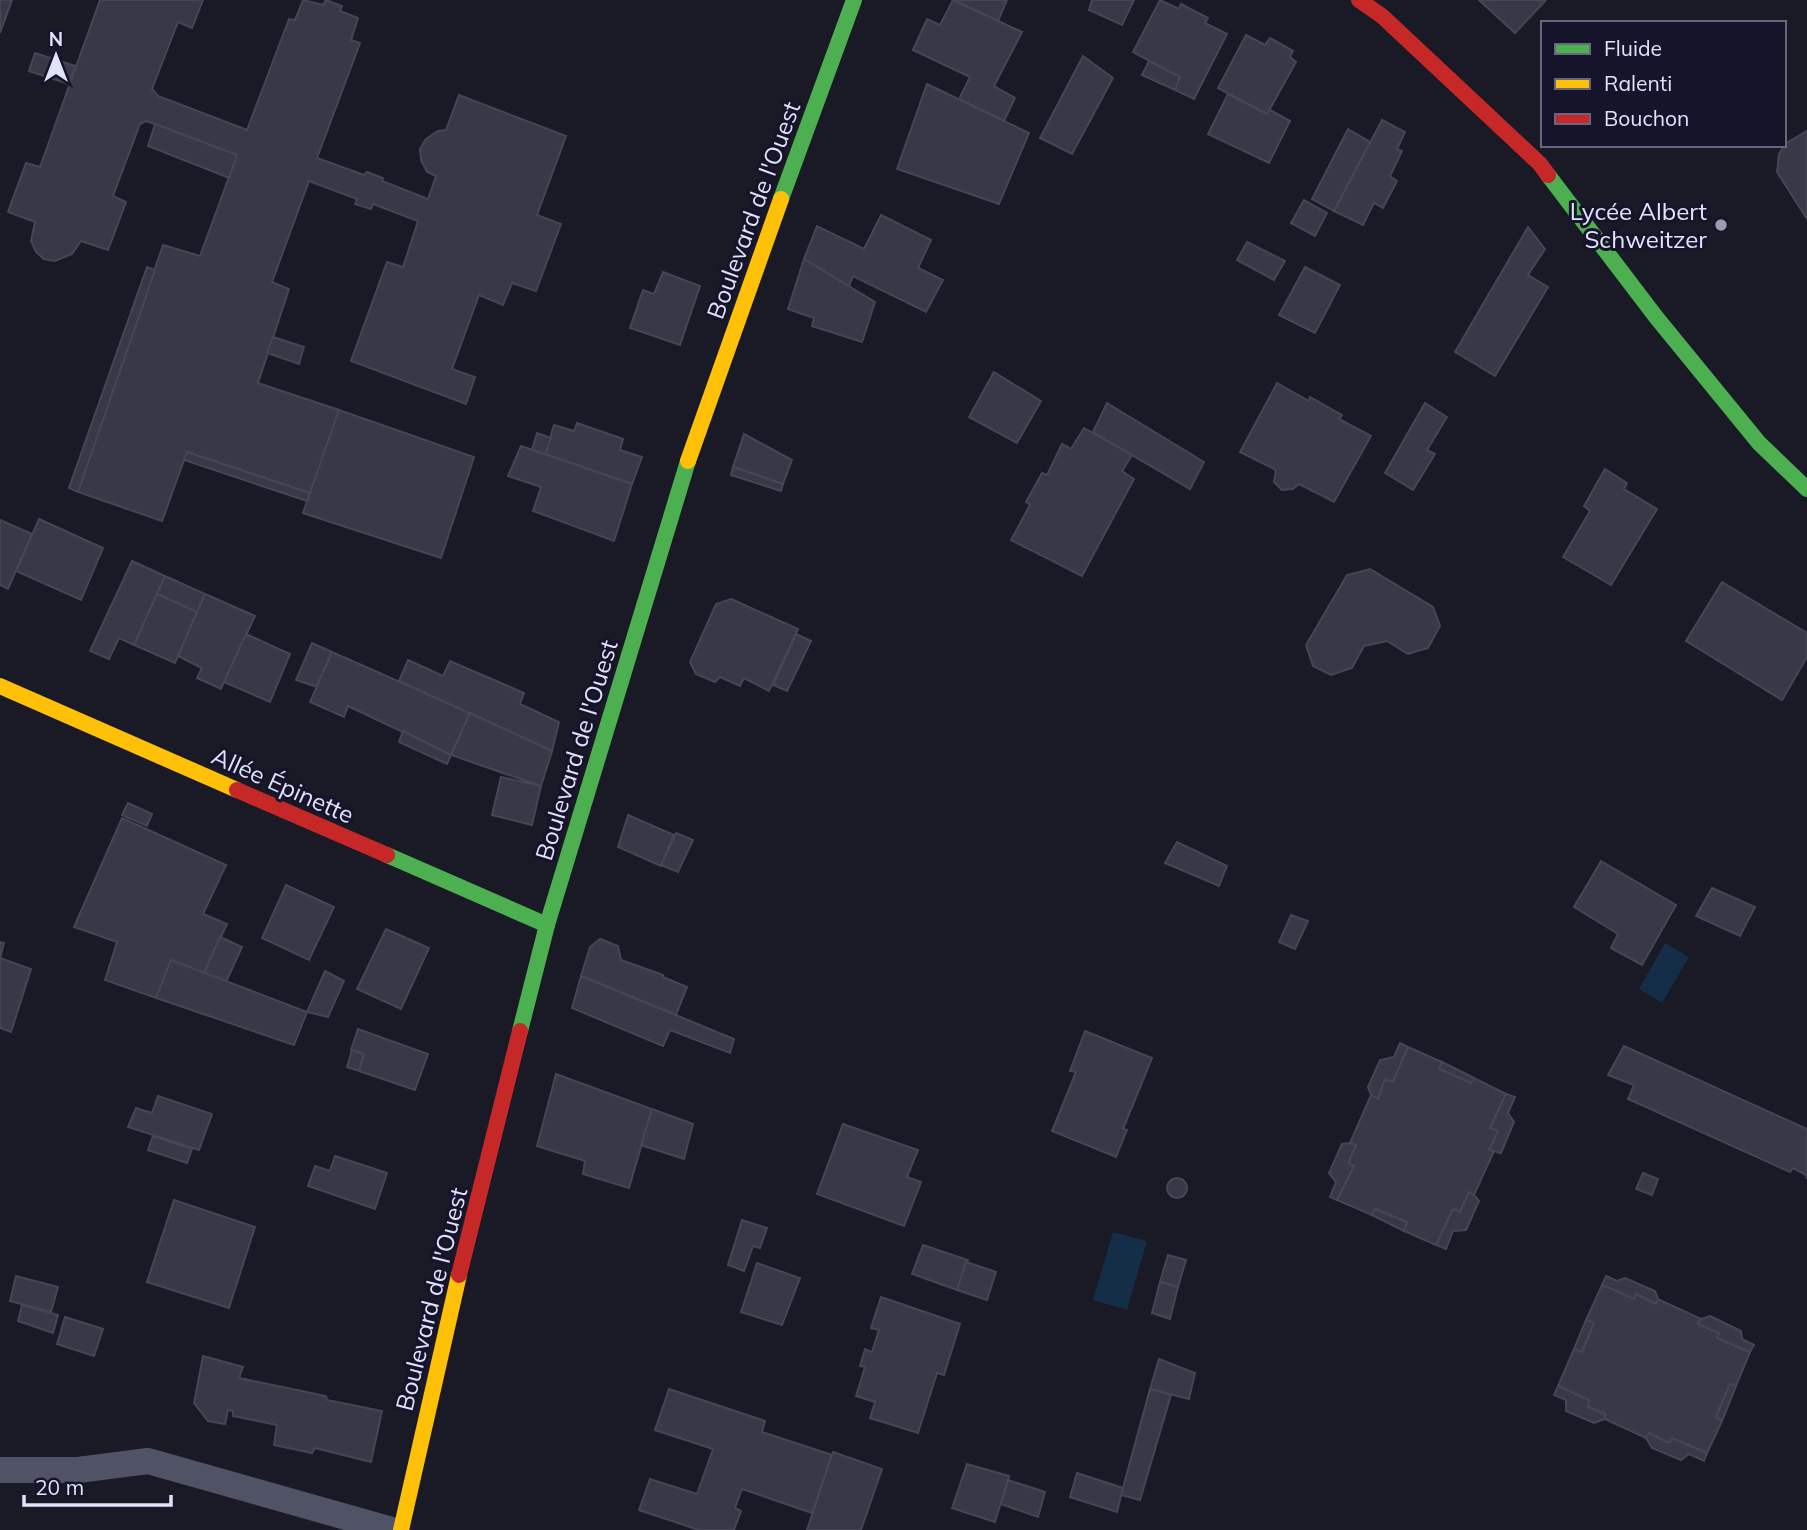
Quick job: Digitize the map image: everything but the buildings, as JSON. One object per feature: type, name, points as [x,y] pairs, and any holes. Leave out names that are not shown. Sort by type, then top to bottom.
[{"type":"street","name":"Boulevard de l'Ouest","points":[[401,1530],[443,1337],[547,925],[683,475],[854,0]]},
{"type":"street","points":[[1359,0],[1382,16],[1540,164],[1656,317],[1759,443],[1807,489]]},
{"type":"street","name":"Allée Épinette","points":[[0,686],[547,925]]},
{"type":"lane","points":[[0,1470],[78,1470],[148,1461],[393,1530]]},
{"type":"water","points":[[1665,943],[1689,957],[1662,1003],[1639,989]]},
{"type":"water","points":[[1113,1232],[1147,1241],[1127,1310],[1093,1300]]},
{"type":"traffic: fast","points":[[781,199],[854,0]]},
{"type":"traffic: fast","points":[[1548,175],[1656,317],[1759,443],[1807,489]]},
{"type":"traffic: fast","points":[[520,1031],[547,925],[688,461]]},
{"type":"traffic: fast","points":[[387,855],[547,925]]},
{"type":"traffic: slow","points":[[688,461],[781,199]]},
{"type":"traffic: slow","points":[[0,686],[237,790]]},
{"type":"traffic: slow","points":[[401,1530],[459,1275]]},
{"type":"traffic: jam","points":[[1359,0],[1382,16],[1540,164],[1548,175]]},
{"type":"traffic: jam","points":[[237,790],[387,855]]},
{"type":"traffic: jam","points":[[459,1275],[520,1031]]},
{"type":"place","name":"Lycée Albert Schweitzer","points":[[1721,225]]}]
